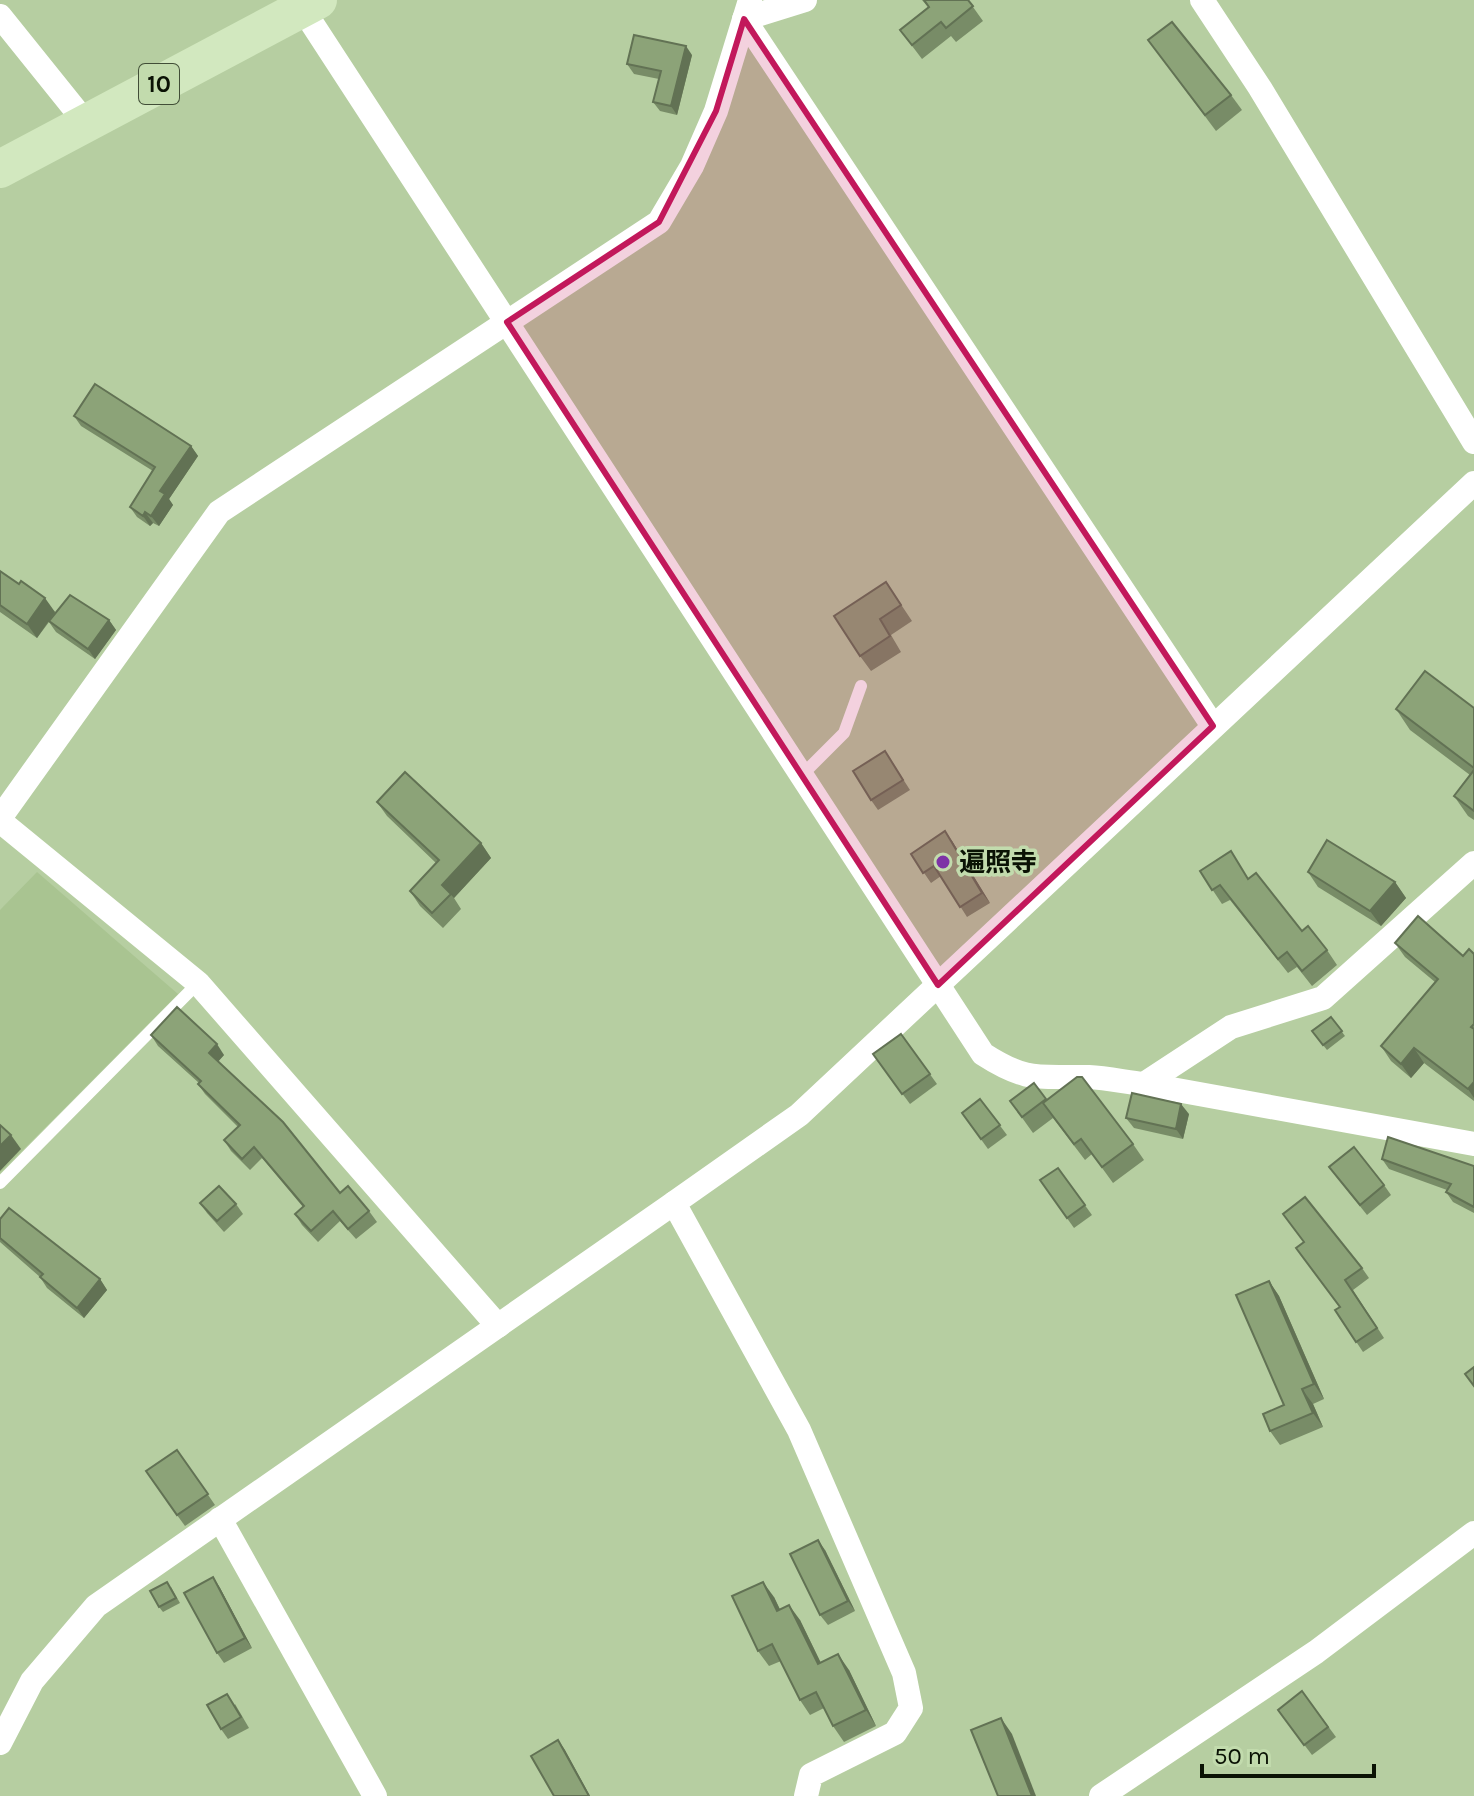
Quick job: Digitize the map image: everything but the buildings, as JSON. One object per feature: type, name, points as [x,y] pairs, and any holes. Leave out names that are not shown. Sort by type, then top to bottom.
[{"type":"main road","name":"10","points":[[0,169],[310,4]]},
{"type":"street","points":[[747,10],[805,0]]},
{"type":"street","points":[[1202,0],[1260,88],[1474,442]]},
{"type":"street","points":[[310,4],[507,322],[983,1054],[1008,1070],[1036,1079],[1091,1077],[1144,1084],[1474,1144]]},
{"type":"street","points":[[498,1326],[198,983],[0,820],[219,512],[659,222],[692,166],[716,111],[747,10]]},
{"type":"street","points":[[747,10],[1213,726]]},
{"type":"street","points":[[0,16],[86,123]]},
{"type":"street","points":[[0,1743],[32,1681],[96,1606],[799,1115],[1474,483]]},
{"type":"street","points":[[1144,1084],[1231,1027],[1323,998],[1474,863]]},
{"type":"street","points":[[674,1203],[799,1430],[904,1673],[911,1708],[895,1733],[811,1775],[806,1796]]},
{"type":"street","points":[[220,1519],[375,1796]]},
{"type":"street","points":[[1101,1796],[1316,1652],[1474,1533]]},
{"type":"lane","points":[[802,775],[844,733],[861,686]]},
{"type":"lane","points":[[0,1183],[198,983]]},
{"type":"highlighted area","points":[[744,19],[1213,726],[938,985],[507,322],[659,222],[716,111]]},
{"type":"shaded area","points":[[37,872],[178,994],[0,1173],[0,910]]},
{"type":"place","name":"遍照寺","points":[[943,862]]}]
